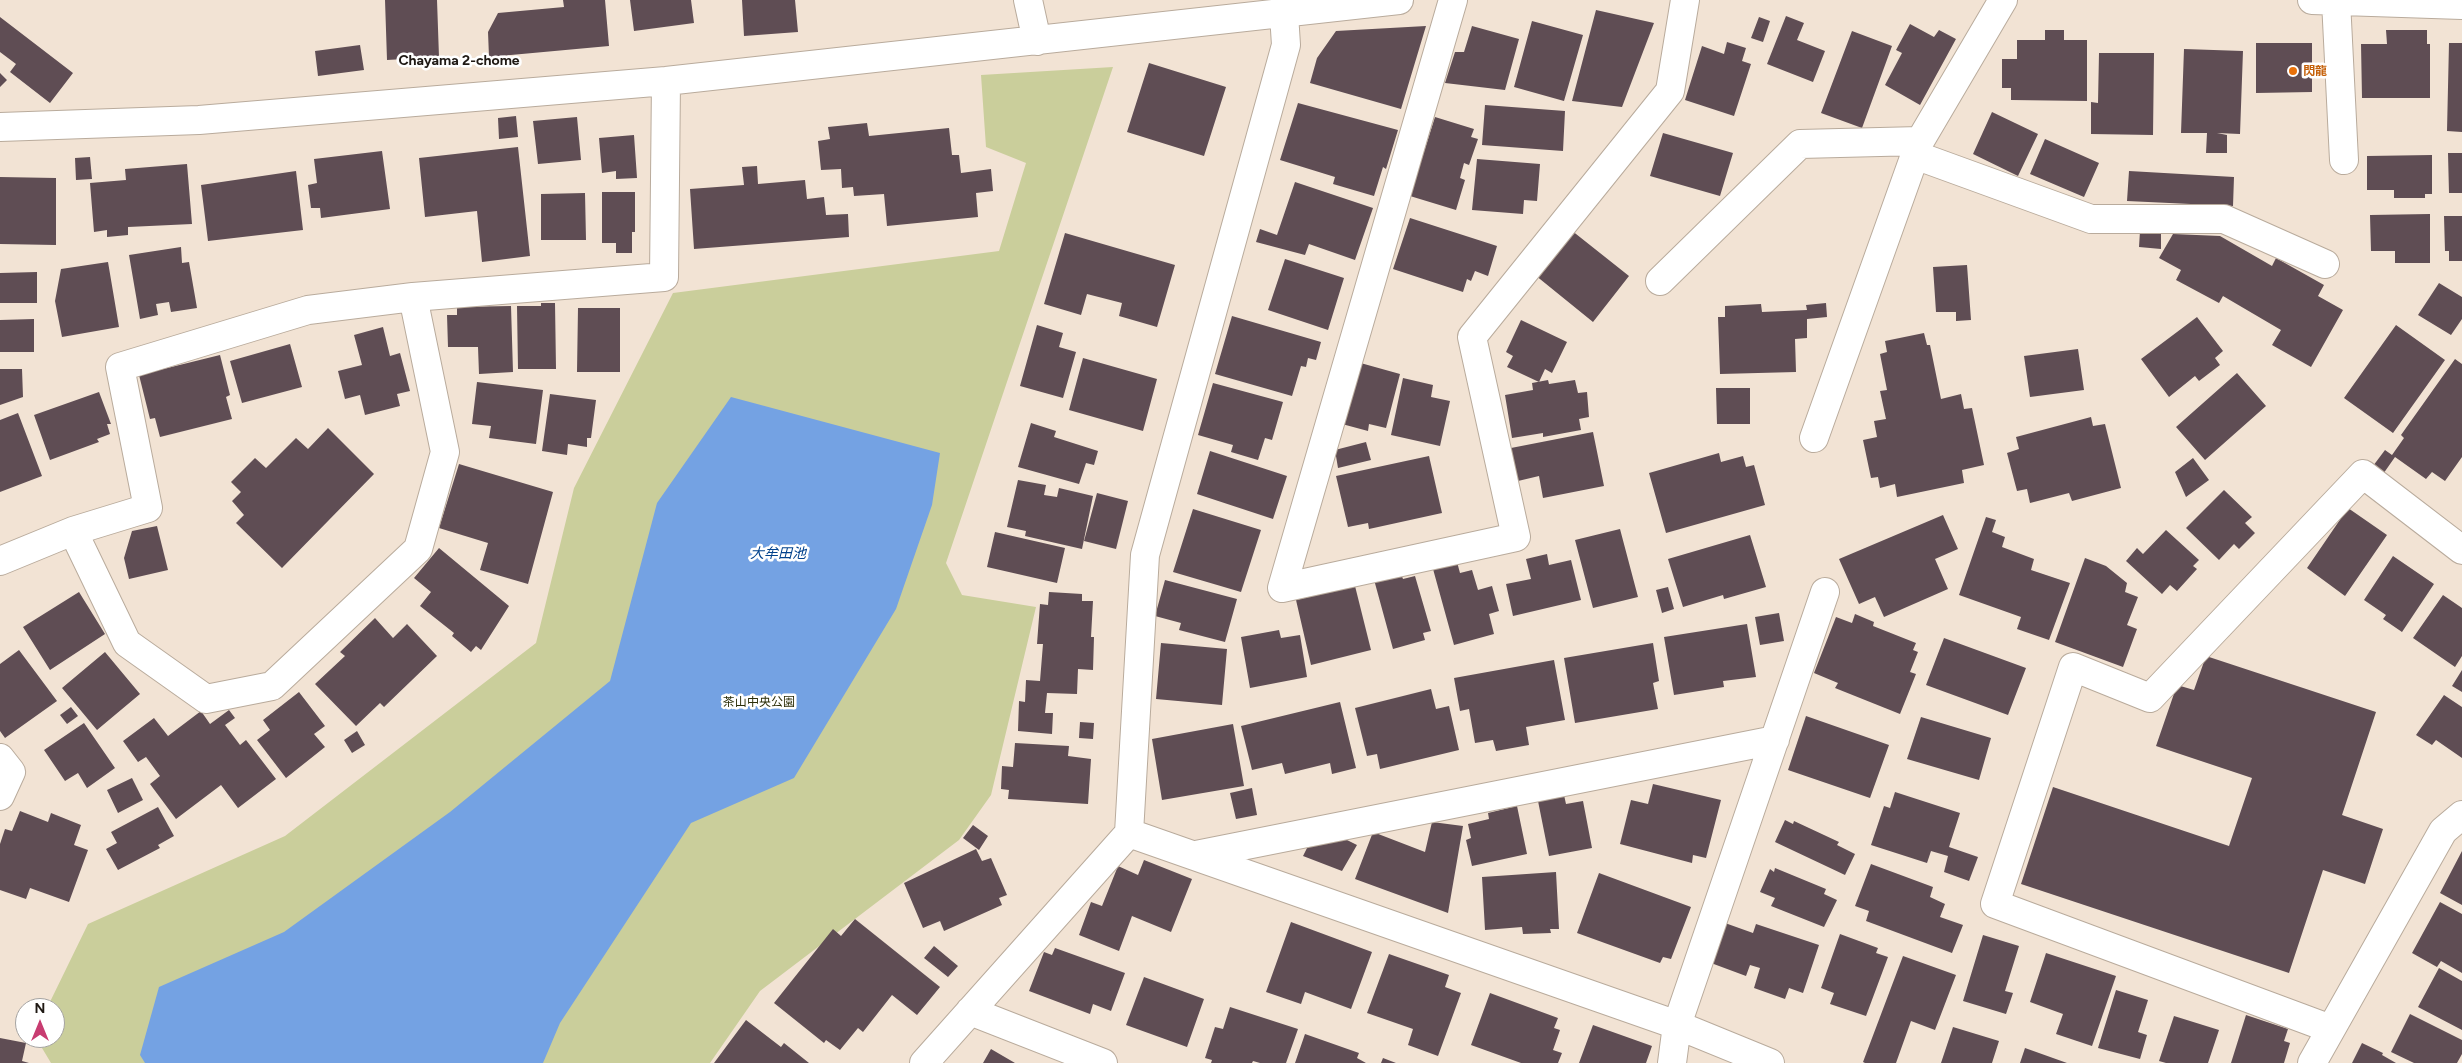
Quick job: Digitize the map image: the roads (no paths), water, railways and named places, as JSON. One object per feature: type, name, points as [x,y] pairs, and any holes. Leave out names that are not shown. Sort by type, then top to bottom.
[{"type":"street","points":[[1028,0],[1037,41]]},
{"type":"street","points":[[0,127],[198,120],[666,81],[1037,41],[1267,10],[1400,0]]},
{"type":"street","points":[[1453,0],[1282,588],[1516,537],[1472,337],[1670,91],[1685,0]]},
{"type":"street","points":[[1814,438],[1918,148],[2003,0]]},
{"type":"street","points":[[2312,0],[2462,5]]},
{"type":"street","points":[[2336,0],[2344,160]]},
{"type":"street","points":[[924,1063],[1129,833],[1145,555],[1286,45],[1267,10]]},
{"type":"street","points":[[0,561],[74,531],[148,508],[120,367],[308,310],[413,297],[664,277],[666,81]]},
{"type":"street","points":[[1660,281],[1800,144],[1918,148],[2091,219],[2224,219],[2324,264]]},
{"type":"street","points":[[74,531],[127,643],[206,699],[272,686],[418,549],[445,452],[413,297]]},
{"type":"street","points":[[2331,1030],[1995,904],[2073,667],[2150,698],[2363,474],[2462,550]]},
{"type":"street","points":[[1672,1063],[1676,1025],[1826,592]]},
{"type":"street","points":[[1195,856],[1775,740]]},
{"type":"street","points":[[0,758],[11,772],[0,796]]},
{"type":"street","points":[[2312,1063],[2443,831],[2462,815]]},
{"type":"street","points":[[1129,833],[1676,1025],[1770,1063]]},
{"type":"street","points":[[970,1011],[1103,1063]]},
{"type":"water","name":"大牟田池","points":[[731,397],[940,453],[932,505],[896,609],[794,778],[691,823],[560,1023],[543,1063],[145,1063],[140,1055],[159,987],[284,932],[450,812],[610,681],[657,503]]},
{"type":"place","name":"閃龍","points":[[2293,71]]},
{"type":"district","name":"Chayama 2-chome","points":[[459,61]]},
{"type":"park label","name":"茶山中央公園","points":[[759,702]]}]
